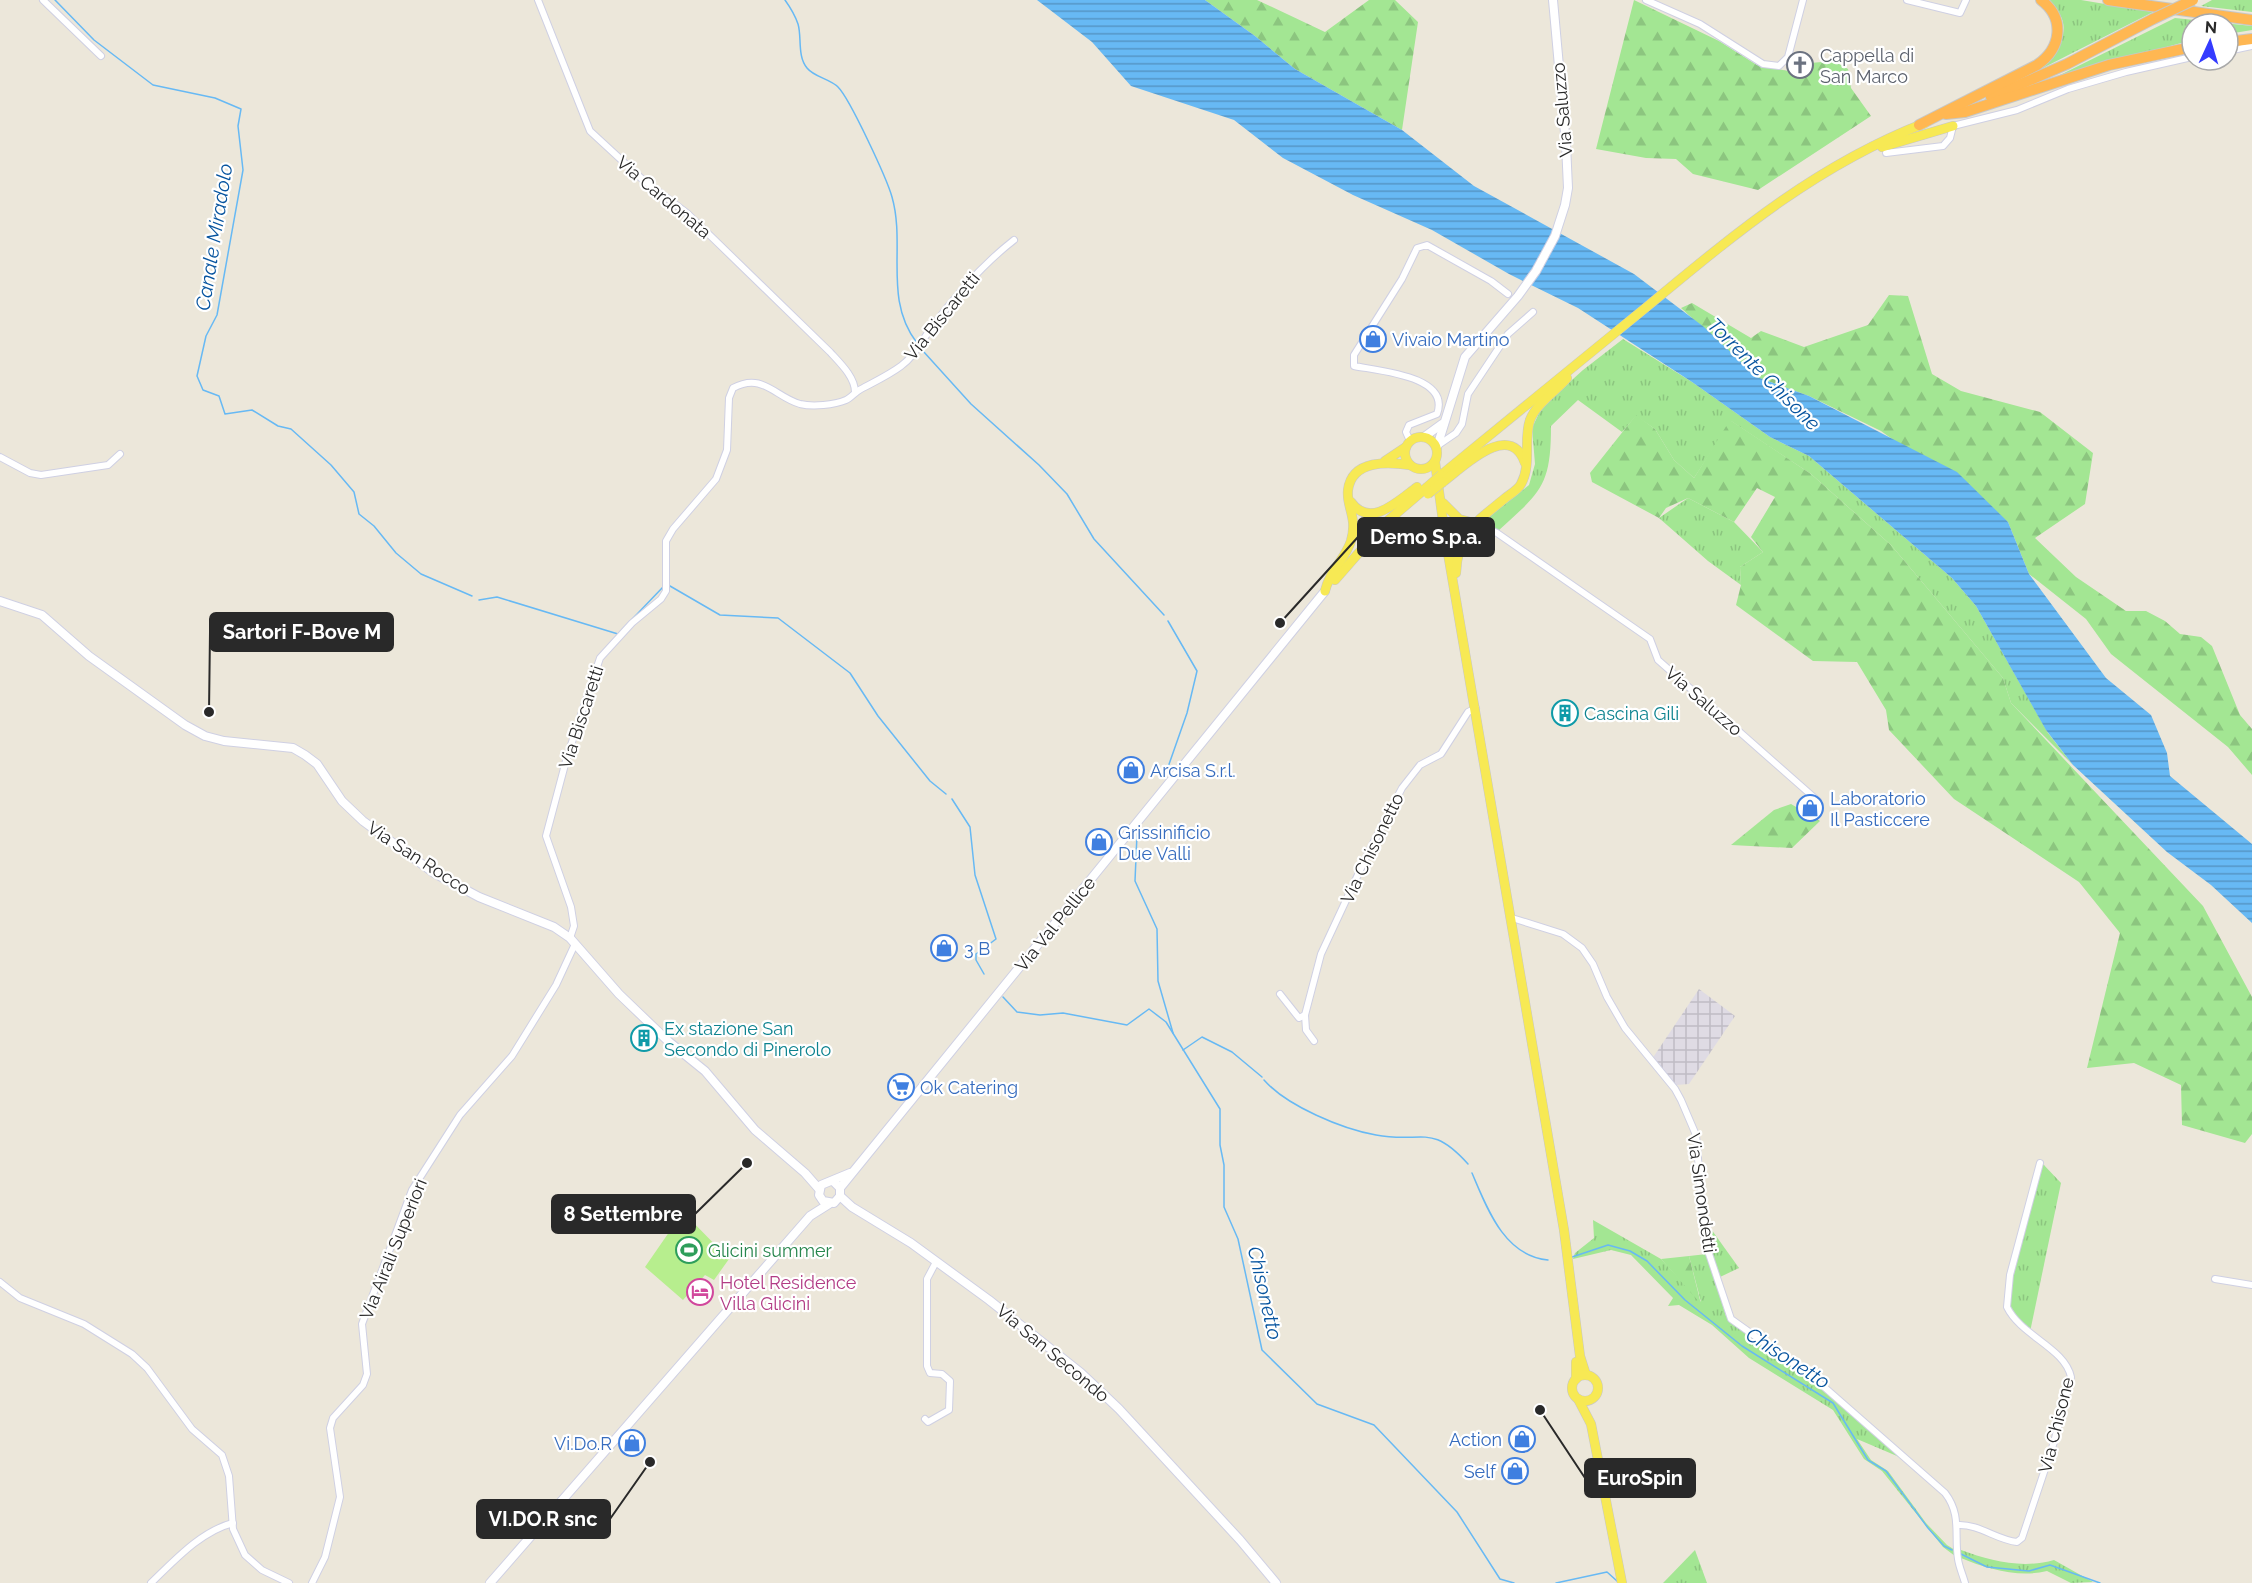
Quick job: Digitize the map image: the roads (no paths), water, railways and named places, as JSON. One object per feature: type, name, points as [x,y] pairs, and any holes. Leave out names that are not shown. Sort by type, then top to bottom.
[{"type":"highway","points":[[1919,125],[2037,65],[2049,55],[2058,39],[2058,25],[2054,15],[2041,0]]},
{"type":"highway","points":[[2108,0],[2252,18]]},
{"type":"highway","points":[[2140,0],[2252,18]]},
{"type":"highway","points":[[1946,114],[2016,88],[2193,0]]},
{"type":"highway","points":[[1946,114],[1965,112],[2109,65],[2180,50]]},
{"type":"main road","points":[[1326,591],[1384,525],[1439,475],[1685,275],[1800,186],[1854,155],[1946,114]]},
{"type":"main road","points":[[1854,155],[1953,126]]},
{"type":"main road","points":[[1445,536],[1450,529],[1470,523],[1520,487],[1526,469],[1527,432],[1533,412],[1581,360]]},
{"type":"main road","points":[[1326,591],[1327,582],[1350,542],[1354,526],[1348,491],[1351,481],[1359,471],[1385,461],[1408,444],[1424,437],[1437,447],[1445,536],[1512,918],[1560,1210],[1580,1356],[1586,1375],[1596,1382],[1591,1424],[1622,1583]]},
{"type":"main road","points":[[1408,444],[1405,457],[1410,465]]},
{"type":"main road","points":[[1385,461],[1410,465],[1439,475],[1492,446],[1509,446],[1522,456],[1526,469]]},
{"type":"main road","points":[[1420,470],[1439,475]]},
{"type":"main road","points":[[1350,500],[1364,513],[1376,514],[1426,488]]},
{"type":"main road","points":[[1441,500],[1449,511],[1470,523]]},
{"type":"main road","points":[[1459,608],[1455,574],[1457,555],[1470,523]]},
{"type":"main road","points":[[1445,536],[1457,538],[1463,536]]},
{"type":"main road","points":[[1560,1210],[1578,1371],[1573,1390],[1591,1424]]},
{"type":"main road","points":[[1576,1379],[1586,1375]]},
{"type":"main road","points":[[1578,1399],[1586,1401],[1596,1394]]},
{"type":"street","points":[[43,0],[101,56]]},
{"type":"street","name":"Via Cardonata","points":[[538,0],[590,131],[634,172],[688,214],[830,352],[849,376],[855,386],[855,392]]},
{"type":"street","name":"Via Saluzzo","points":[[1437,447],[1442,424],[1465,357],[1518,296],[1548,250],[1567,198],[1568,175],[1553,0]]},
{"type":"street","points":[[1646,0],[1700,24],[1763,64],[1779,66],[1788,57],[1803,0]]},
{"type":"street","points":[[1907,0],[1960,13],[1966,0]]},
{"type":"street","points":[[1886,153],[1943,146],[1950,138],[1953,126],[2017,110],[2068,89],[2126,72],[2180,60]]},
{"type":"street","name":"Via Biscaretti","points":[[573,941],[574,926],[571,907],[546,836],[567,757],[600,658],[632,623],[661,599],[666,591],[666,541],[673,529],[716,480],[727,450],[729,398],[733,388],[744,382],[756,383],[772,388],[801,404],[811,405],[848,399],[855,392],[902,366],[982,267],[1014,240]]},
{"type":"street","points":[[1408,444],[1406,432],[1409,425],[1437,414],[1439,398],[1434,390],[1414,380],[1354,366],[1354,355],[1421,245],[1427,244],[1491,281],[1508,294]]},
{"type":"street","points":[[1437,447],[1456,433],[1462,424],[1468,394],[1508,334],[1533,312]]},
{"type":"street","points":[[1424,437],[1442,424]]},
{"type":"street","points":[[0,457],[30,473],[41,475],[108,465],[120,454]]},
{"type":"street","name":"Via Saluzzo","points":[[1470,523],[1497,533],[1650,639],[1658,660],[1818,801]]},
{"type":"street","name":"Via Val Pellice","points":[[834,1192],[1326,591]]},
{"type":"street","name":"Via San Rocco","points":[[0,601],[42,615],[89,656],[205,736],[224,741],[293,748],[305,755],[317,764],[342,801],[363,821],[434,873],[479,897],[554,927],[573,941],[652,1027],[705,1071],[755,1130],[805,1173],[834,1192],[823,1202],[819,1192],[805,1173]]},
{"type":"street","name":"Via Chisonetto","points":[[1305,1015],[1321,954],[1401,788],[1420,765],[1442,754],[1468,712],[1476,708]]},
{"type":"street","name":"Via Simondetti","points":[[1512,918],[1563,934],[1582,948],[1593,964],[1607,997],[1625,1029],[1681,1100],[1696,1135],[1705,1242],[1731,1319],[1815,1379],[1945,1493],[1954,1504],[1958,1525],[1958,1558],[1965,1583]]},
{"type":"street","name":"Via Airali Superiori","points":[[312,1583],[325,1557],[340,1497],[330,1428],[333,1418],[363,1385],[367,1374],[362,1324],[412,1190],[460,1115],[512,1056],[556,985],[573,941]]},
{"type":"street","points":[[1280,994],[1299,1018],[1305,1015],[1306,1030],[1314,1041]]},
{"type":"street","name":"Via Chisone","points":[[1958,1525],[1967,1524],[2009,1541],[2017,1542],[2022,1538],[2051,1452],[2071,1377],[2069,1368],[2063,1360],[2024,1329],[2007,1307],[2010,1275],[2040,1163]]},
{"type":"street","points":[[810,1216],[819,1192],[834,1192]]},
{"type":"street","points":[[490,1583],[810,1216],[834,1192]]},
{"type":"street","name":"Via San Secondo","points":[[834,1192],[852,1207],[936,1262],[1081,1373],[1119,1409],[1240,1540],[1276,1583]]},
{"type":"street","points":[[925,1419],[928,1422],[949,1410],[951,1395],[950,1381],[942,1374],[930,1374],[927,1366],[927,1279],[936,1262]]},
{"type":"street","points":[[2215,1278],[2252,1285]]},
{"type":"street","points":[[0,1282],[20,1298],[84,1324],[132,1354],[147,1368],[192,1429],[222,1455],[229,1476],[232,1524],[239,1543],[252,1563],[288,1583]]},
{"type":"street","points":[[151,1583],[187,1550],[224,1525],[232,1524]]},
{"type":"water","points":[[1037,0],[1205,0],[1255,36],[1295,69],[1402,130],[1474,186],[1634,274],[1704,327],[1757,377],[1809,396],[1957,472],[2008,522],[2029,574],[2106,678],[2151,715],[2167,753],[2170,776],[2252,844],[2252,923],[2211,885],[2167,852],[2073,765],[2046,730],[1976,606],[1952,578],[1809,456],[1770,437],[1692,382],[1578,308],[1509,274],[1432,230],[1353,195],[1283,158],[1234,120],[1131,86],[1092,42]]},
{"type":"waterway","name":"Canale Miradolo","points":[[55,0],[94,40],[153,85],[215,98],[241,109],[238,126],[243,170],[217,315],[206,336],[197,376],[203,390],[219,396],[225,414],[252,410],[278,426],[291,429],[331,465],[354,492],[359,514],[374,526],[396,553],[421,574],[472,596]]},
{"type":"waterway","points":[[785,0],[798,24],[804,63],[814,74],[835,84],[844,94],[889,188],[896,216],[897,272],[901,309],[907,326],[917,343]]},
{"type":"waterway","points":[[923,351],[971,404],[1039,465],[1067,494],[1094,539],[1164,615]]},
{"type":"waterway","points":[[670,586],[720,615],[778,618],[850,673],[878,716],[930,781],[946,794]]},
{"type":"waterway","points":[[479,600],[497,597],[618,634],[663,587]]},
{"type":"waterway","points":[[1167,770],[1187,713],[1197,671],[1168,621]]},
{"type":"waterway","points":[[952,799],[970,827],[975,875],[996,939],[976,954],[976,960],[984,974]]},
{"type":"waterway","points":[[1137,834],[1135,881],[1157,929],[1158,981],[1173,1033]]},
{"type":"waterway","name":"Chisonetto","points":[[1003,997],[1017,1012],[1040,1015],[1063,1013],[1127,1025],[1149,1009],[1166,1022],[1220,1109],[1224,1207],[1238,1239],[1262,1350],[1317,1404],[1374,1425],[1457,1512],[1500,1579],[1514,1583]]},
{"type":"waterway","name":"Chisonetto","points":[[1183,1050],[1202,1037],[1232,1052],[1262,1077]]},
{"type":"waterway","name":"Chisonetto","points":[[1264,1080],[1286,1099],[1332,1122],[1376,1135],[1435,1139],[1455,1151],[1468,1164]]},
{"type":"waterway","name":"Chisonetto","points":[[1472,1173],[1491,1215],[1509,1240],[1520,1250],[1533,1257],[1548,1260]]},
{"type":"waterway","name":"Chisonetto","points":[[1572,1257],[1608,1245],[1630,1251],[1647,1261],[1685,1300],[1742,1346],[1833,1403],[1868,1460],[1886,1471],[1928,1528],[1944,1546],[1952,1550]]},
{"type":"waterway","name":"Chisonetto","points":[[1961,1554],[1987,1567],[2029,1571],[2050,1565],[2100,1583]]},
{"type":"waterway","name":"Chisonetto","points":[[1556,1583],[1607,1572],[1617,1581]]},
{"type":"place","name":"Cappella di San Marco","points":[[1800,65]]},
{"type":"place","name":"Vivaio Martino","points":[[1373,339]]},
{"type":"place","name":"Demo S.p.a.","points":[[1280,623]]},
{"type":"place","name":"Sartori F-Bove M","points":[[209,712]]},
{"type":"place","name":"Cascina Gili","points":[[1565,713]]},
{"type":"place","name":"Arcisa S.r.l.","points":[[1131,770]]},
{"type":"place","name":"Laboratorio Il Pasticcere","points":[[1810,808]]},
{"type":"place","name":"Grissinificio Due Valli","points":[[1099,842]]},
{"type":"place","name":"3 B","points":[[944,948]]},
{"type":"place","name":"Ex stazione San Secondo di Pinerolo","points":[[644,1038]]},
{"type":"place","name":"Ok Catering","points":[[901,1087]]},
{"type":"place","name":"8 Settembre","points":[[747,1163]]},
{"type":"place","name":"Glicini summer","points":[[689,1250]]},
{"type":"place","name":"Hotel Residence Villa Glicini","points":[[700,1292]]},
{"type":"place","name":"EuroSpin","points":[[1540,1410]]},
{"type":"place","name":"Action","points":[[1522,1439]]},
{"type":"place","name":"Vi.Do.R","points":[[632,1443]]},
{"type":"place","name":"VI.DO.R snc","points":[[650,1462]]},
{"type":"place","name":"Self","points":[[1515,1471]]},
{"type":"water label","name":"Torrente Chisone","points":[[1764,374]]}]
